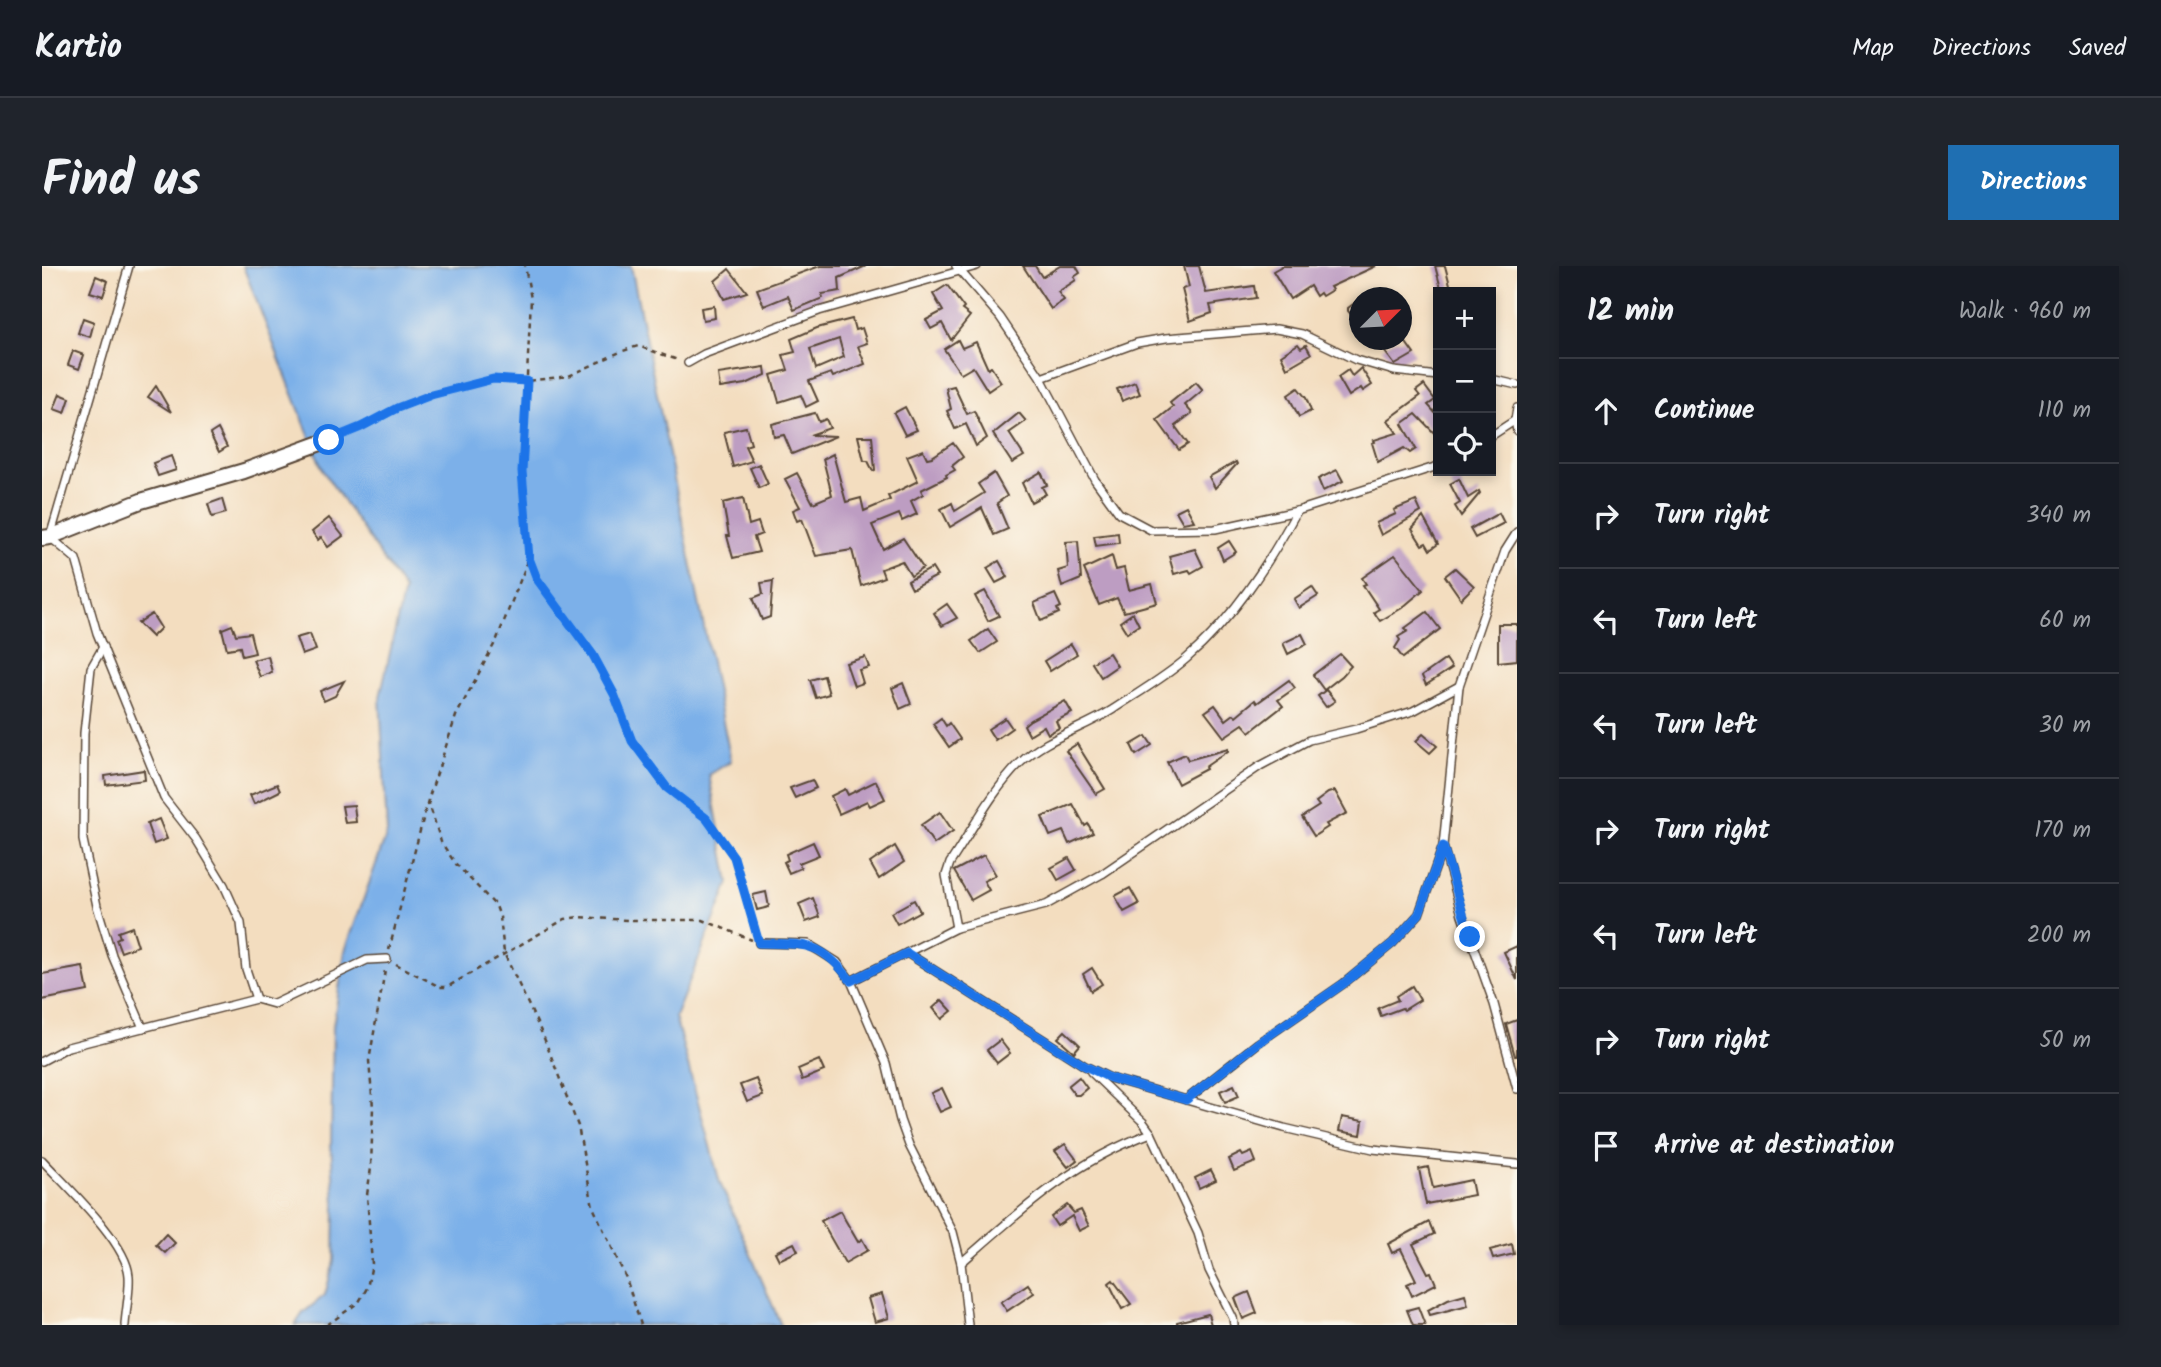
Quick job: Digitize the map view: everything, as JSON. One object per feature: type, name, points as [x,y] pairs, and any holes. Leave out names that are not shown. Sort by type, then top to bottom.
[{"type":"street","points":[[46,538],[141,501],[244,471],[329,440]]},
{"type":"lane","points":[[129,266],[46,538],[76,559],[103,647],[164,798],[196,839],[242,922],[246,970],[256,999]]},
{"type":"lane","points":[[688,363],[704,354],[819,311],[958,268],[977,266]]},
{"type":"lane","points":[[958,268],[1000,317],[1041,378],[1095,480],[1119,513],[1151,530],[1215,528],[1297,511],[1433,468]]},
{"type":"lane","points":[[1041,378],[1137,343],[1276,329],[1303,334],[1356,360],[1394,372],[1433,376]]},
{"type":"lane","points":[[1496,380],[1517,385]]},
{"type":"lane","points":[[1517,408],[1517,431]]},
{"type":"lane","points":[[1496,433],[1516,420]]},
{"type":"lane","points":[[956,928],[946,875],[950,863],[997,792],[1021,763],[1054,739],[1110,711],[1185,660],[1213,634],[1256,579],[1297,511]]},
{"type":"lane","points":[[1186,1100],[1258,1043],[1343,984],[1393,943],[1419,914],[1443,846],[1459,686],[1505,551],[1517,532]]},
{"type":"lane","points":[[103,647],[91,668],[84,733],[83,840],[97,906],[112,955],[143,1028]]},
{"type":"lane","points":[[851,981],[956,928],[1046,905],[1102,874],[1272,760],[1309,740],[1356,729],[1413,710],[1459,686]]},
{"type":"lane","points":[[1443,846],[1462,915],[1494,1004],[1517,1089]]},
{"type":"lane","points":[[759,943],[808,944],[837,962],[851,981],[886,1063],[909,1145],[953,1232],[961,1263],[968,1325]]},
{"type":"lane","points":[[907,953],[1085,1066],[1110,1078],[1284,1128],[1373,1149],[1517,1164]]},
{"type":"lane","points":[[42,1061],[68,1047],[256,999],[274,1004],[367,960],[387,959]]},
{"type":"lane","points":[[1085,1066],[1143,1122],[1150,1133],[1198,1233],[1209,1270],[1234,1325]]},
{"type":"lane","points":[[961,1263],[1035,1197],[1119,1145],[1150,1133]]},
{"type":"lane","points":[[42,1160],[92,1212],[121,1255],[129,1274],[125,1325]]},
{"type":"path","points":[[525,266],[531,299],[522,471],[529,558],[537,579],[593,655],[614,694],[632,741],[667,788],[706,818],[734,857],[759,943]]},
{"type":"path","points":[[329,440],[431,395],[493,379],[527,381],[569,376],[638,346],[688,363]]},
{"type":"path","points":[[327,1325],[359,1302],[367,1288],[372,1264],[367,1195],[371,1168],[373,1107],[369,1061],[387,959],[428,800],[456,716],[497,639],[529,558]]},
{"type":"path","points":[[428,800],[441,842],[455,863],[496,906],[504,953],[544,1038],[578,1126],[589,1196],[626,1278],[640,1325]]},
{"type":"path","points":[[387,959],[440,987],[453,986],[504,953],[565,919],[578,916],[628,920],[703,920],[759,943]]},
{"type":"water","points":[[243,266],[631,266],[731,761],[709,775],[729,883],[675,1017],[720,1183],[781,1325],[295,1325],[303,1313],[325,1295],[334,1261],[335,1203],[331,1145],[333,1026],[345,951],[387,833],[380,697],[404,590],[323,471]]},
{"type":"building","points":[[820,266],[866,266],[839,278],[840,291],[822,294],[823,298],[794,310],[788,296],[764,306],[757,289]]},
{"type":"building","points":[[1023,266],[1035,266],[1042,277],[1060,266],[1076,266],[1080,273],[1074,277],[1076,280],[1058,292],[1064,300],[1051,309]]},
{"type":"building","points":[[1184,266],[1199,266],[1206,293],[1254,286],[1256,298],[1210,305],[1212,313],[1190,321],[1182,289],[1189,287]]},
{"type":"building","points":[[1282,266],[1376,266],[1330,287],[1332,290],[1322,296],[1320,293],[1316,296],[1310,286],[1290,299],[1273,271]]},
{"type":"building","points":[[1435,266],[1445,266],[1451,287],[1441,287]]},
{"type":"building","points":[[729,269],[747,292],[724,299],[715,281]]},
{"type":"building","points":[[96,276],[108,281],[103,296],[90,292]]},
{"type":"building","points":[[947,285],[964,308],[962,310],[970,316],[951,340],[942,323],[931,329],[926,320],[943,311],[933,294]]},
{"type":"building","points":[[714,306],[715,318],[703,320],[701,308]]},
{"type":"building","points":[[83,318],[94,322],[90,337],[78,333]]},
{"type":"building","points":[[852,319],[855,330],[862,328],[867,343],[858,346],[865,364],[833,377],[831,373],[809,381],[818,401],[806,407],[801,395],[779,402],[771,375],[788,370],[783,355],[795,352],[791,339],[817,328]],"holes":[[[839,339],[844,357],[816,369],[810,349]]]},
{"type":"building","points":[[958,340],[962,348],[976,342],[988,369],[991,367],[1001,382],[988,391],[973,367],[961,374],[944,349]]},
{"type":"building","points":[[1298,344],[1301,348],[1306,345],[1311,354],[1287,368],[1281,355]]},
{"type":"building","points":[[1384,350],[1411,350],[1414,354],[1395,365]]},
{"type":"building","points":[[73,351],[84,355],[79,369],[68,365]]},
{"type":"building","points":[[765,367],[766,375],[746,384],[720,388],[718,374]]},
{"type":"building","points":[[1361,368],[1372,385],[1349,396],[1338,377],[1348,370],[1352,376]]},
{"type":"building","points":[[1135,382],[1140,394],[1122,401],[1117,389]]},
{"type":"building","points":[[1196,382],[1203,390],[1185,405],[1192,413],[1175,426],[1188,444],[1179,450],[1157,420],[1173,407],[1170,403]]},
{"type":"building","points":[[1424,385],[1433,397],[1433,401],[1428,405],[1433,410],[1433,432],[1416,414],[1402,424],[1416,449],[1410,453],[1404,448],[1378,462],[1372,443],[1397,433],[1388,420],[1420,396],[1416,391]]},
{"type":"building","points":[[156,386],[171,412],[148,397]]},
{"type":"building","points":[[954,386],[967,414],[974,411],[987,438],[976,446],[966,424],[955,429],[947,411],[951,409],[946,388]]},
{"type":"building","points":[[1298,388],[1311,411],[1299,417],[1288,395]]},
{"type":"building","points":[[60,394],[70,398],[65,413],[54,409]]},
{"type":"building","points":[[905,407],[917,430],[905,435],[894,413]]},
{"type":"building","points":[[815,413],[819,422],[826,419],[830,428],[810,435],[836,436],[792,454],[784,435],[774,437],[772,424]]},
{"type":"building","points":[[1019,413],[1026,421],[1009,433],[1024,456],[1012,463],[993,434]]},
{"type":"building","points":[[746,427],[751,444],[745,446],[752,461],[733,467],[724,432]]},
{"type":"building","points":[[218,429],[227,447],[219,452],[210,434]]},
{"type":"building","points":[[858,436],[872,436],[873,471],[868,461],[864,461]]},
{"type":"building","points":[[953,443],[963,457],[952,466],[955,470],[946,475],[947,477],[921,490],[923,494],[911,501],[917,514],[902,521],[899,514],[872,525],[883,549],[903,538],[923,568],[911,576],[902,561],[881,569],[884,577],[861,586],[852,550],[816,556],[802,519],[797,521],[793,510],[800,507],[785,479],[797,473],[813,503],[832,495],[823,459],[833,454],[846,502],[861,498],[864,511],[890,500],[888,496],[918,481],[907,456],[923,450],[927,458],[932,457]]},
{"type":"building","points":[[171,456],[176,470],[158,476],[153,463]]},
{"type":"building","points":[[1236,462],[1237,464],[1215,488],[1209,477]]},
{"type":"building","points":[[759,464],[768,484],[759,488],[750,468]]},
{"type":"building","points":[[1337,470],[1343,481],[1323,491],[1318,479]]},
{"type":"building","points":[[1041,472],[1047,485],[1042,487],[1046,494],[1031,502],[1022,483]]},
{"type":"building","points":[[994,473],[1007,496],[997,503],[1008,529],[994,535],[982,508],[950,527],[941,509],[952,503],[955,511],[984,493],[978,484]]},
{"type":"building","points":[[1459,479],[1468,498],[1479,491],[1480,493],[1461,516],[1455,506],[1460,503],[1450,484]]},
{"type":"building","points":[[743,498],[749,525],[758,522],[762,534],[754,537],[759,552],[733,558],[723,503]]},
{"type":"building","points":[[222,499],[226,513],[212,517],[208,504]]},
{"type":"building","points":[[1416,501],[1421,512],[1381,535],[1376,523],[1396,514],[1394,510]]},
{"type":"building","points":[[1186,506],[1194,521],[1183,523],[1176,511]]},
{"type":"building","points":[[1499,513],[1504,523],[1475,538],[1470,529]]},
{"type":"building","points":[[1423,517],[1438,544],[1430,550],[1426,543],[1422,545],[1412,529]]},
{"type":"building","points":[[329,518],[343,536],[328,547],[321,537],[318,540],[312,532]]},
{"type":"building","points":[[1118,533],[1119,543],[1096,546],[1094,536]]},
{"type":"building","points":[[1078,541],[1081,579],[1062,587],[1058,571],[1068,568],[1066,542]]},
{"type":"building","points":[[1229,541],[1236,552],[1223,560],[1218,548]]},
{"type":"building","points":[[1195,549],[1203,566],[1191,573],[1189,570],[1174,574],[1169,556]]},
{"type":"building","points":[[1395,555],[1423,590],[1402,608],[1380,621],[1374,612],[1379,609],[1363,585],[1366,584],[1362,578]]},
{"type":"building","points":[[1112,556],[1116,570],[1124,568],[1129,590],[1152,584],[1157,603],[1124,612],[1117,598],[1099,605],[1084,569]]},
{"type":"building","points":[[999,561],[1008,577],[996,583],[987,568]]},
{"type":"building","points":[[932,568],[937,576],[912,589],[908,581]]},
{"type":"building","points":[[1455,568],[1474,586],[1461,599],[1445,576]]},
{"type":"building","points":[[773,581],[770,617],[762,620],[753,598],[763,594],[761,583]]},
{"type":"building","points":[[1312,587],[1318,596],[1299,608],[1294,599]]},
{"type":"building","points":[[985,591],[999,616],[988,621],[975,596]]},
{"type":"building","points":[[1055,594],[1061,607],[1057,609],[1059,613],[1041,621],[1034,603]]},
{"type":"building","points":[[947,604],[957,618],[942,626],[934,613]]},
{"type":"building","points":[[1427,612],[1440,629],[1403,658],[1395,648],[1400,640],[1398,637],[1408,631],[1405,628]]},
{"type":"building","points":[[1133,613],[1139,625],[1127,633],[1120,622]]},
{"type":"building","points":[[152,614],[161,628],[152,637],[138,623]]},
{"type":"building","points":[[1498,624],[1517,624],[1517,660],[1498,662]]},
{"type":"building","points":[[232,625],[236,635],[250,633],[255,653],[242,656],[240,647],[227,649],[222,629]]},
{"type":"building","points":[[988,629],[997,642],[980,653],[971,641]]},
{"type":"building","points":[[310,634],[316,650],[302,655],[296,638]]},
{"type":"building","points":[[1302,634],[1307,644],[1288,654],[1283,643]]},
{"type":"building","points":[[1071,644],[1077,654],[1050,671],[1044,661]]},
{"type":"building","points":[[1109,653],[1117,666],[1101,677],[1092,663]]},
{"type":"building","points":[[1340,654],[1351,666],[1324,690],[1313,675]]},
{"type":"building","points":[[268,656],[272,672],[260,677],[253,660]]},
{"type":"building","points":[[865,657],[869,667],[859,670],[863,683],[854,686],[846,663]]},
{"type":"building","points":[[1446,659],[1452,668],[1426,685],[1422,676]]},
{"type":"building","points":[[824,676],[829,694],[816,698],[810,680]]},
{"type":"building","points":[[1289,680],[1295,688],[1278,700],[1283,706],[1250,732],[1243,724],[1224,737],[1205,712],[1215,705],[1226,720],[1234,714],[1236,716],[1255,700],[1257,703]]},
{"type":"building","points":[[344,681],[335,696],[324,701],[320,691]]},
{"type":"building","points":[[903,683],[911,704],[900,709],[892,688]]},
{"type":"building","points":[[1326,690],[1335,701],[1326,707],[1318,696]]},
{"type":"building","points":[[1065,701],[1072,713],[1056,721],[1059,728],[1048,734],[1044,726],[1029,735],[1024,725]]},
{"type":"building","points":[[941,718],[946,726],[949,723],[960,739],[949,747],[933,724]]},
{"type":"building","points":[[1005,718],[1012,728],[995,740],[988,729]]},
{"type":"building","points":[[1423,734],[1437,746],[1430,753],[1416,741]]},
{"type":"building","points":[[1146,736],[1152,745],[1136,755],[1131,745]]},
{"type":"building","points":[[1077,744],[1105,789],[1096,794],[1066,751]]},
{"type":"building","points":[[1228,749],[1205,767],[1206,769],[1178,784],[1167,762],[1185,754],[1188,760]]},
{"type":"building","points":[[144,770],[145,780],[106,785],[105,776]]},
{"type":"building","points":[[812,780],[816,788],[795,798],[790,788]]},
{"type":"building","points":[[876,781],[885,799],[870,806],[867,801],[839,814],[831,796],[845,789],[848,795]]},
{"type":"building","points":[[277,784],[280,791],[254,804],[250,795]]},
{"type":"building","points":[[1335,791],[1347,813],[1326,824],[1328,827],[1314,836],[1302,817],[1319,806],[1316,802]]},
{"type":"building","points":[[1073,804],[1085,826],[1088,824],[1093,833],[1069,844],[1063,831],[1050,836],[1042,817]]},
{"type":"building","points":[[354,805],[356,822],[345,823],[342,806]]},
{"type":"building","points":[[940,812],[953,831],[934,844],[921,825]]},
{"type":"building","points":[[159,819],[167,839],[154,844],[147,824]]},
{"type":"building","points":[[813,842],[819,855],[799,863],[801,868],[789,873],[784,862],[788,860],[786,854]]},
{"type":"building","points":[[895,846],[904,862],[879,879],[870,863]]},
{"type":"building","points":[[984,855],[996,875],[984,881],[989,890],[971,900],[954,871]]},
{"type":"building","points":[[1069,858],[1076,870],[1058,880],[1051,868]]},
{"type":"building","points":[[1130,888],[1139,904],[1124,912],[1115,896]]},
{"type":"building","points":[[766,892],[769,907],[757,910],[753,895]]},
{"type":"building","points":[[813,898],[820,917],[806,922],[799,904]]},
{"type":"building","points":[[914,900],[920,911],[897,924],[891,913]]},
{"type":"building","points":[[132,927],[138,946],[121,952],[116,939],[120,937],[118,932]]},
{"type":"building","points":[[1517,946],[1517,980],[1504,952]]},
{"type":"building","points":[[83,967],[88,991],[42,1000],[42,974]]},
{"type":"building","points":[[1092,968],[1102,984],[1091,991],[1083,974]]},
{"type":"building","points":[[1412,986],[1420,1000],[1404,1010],[1402,1008],[1381,1016],[1378,1008],[1398,1000],[1396,996]]},
{"type":"building","points":[[942,1000],[952,1011],[942,1019],[933,1008]]},
{"type":"building","points":[[1517,1020],[1517,1056],[1515,1056],[1506,1024]]},
{"type":"building","points":[[1065,1031],[1080,1045],[1074,1052],[1058,1038]]},
{"type":"building","points":[[1000,1040],[1010,1053],[997,1063],[987,1050]]},
{"type":"building","points":[[819,1060],[824,1071],[802,1080],[798,1069]]},
{"type":"building","points":[[1079,1077],[1087,1088],[1075,1095],[1068,1086]]},
{"type":"building","points":[[756,1079],[763,1096],[747,1102],[740,1085]]},
{"type":"building","points":[[1234,1085],[1239,1096],[1225,1102],[1220,1091]]},
{"type":"building","points":[[942,1088],[951,1107],[940,1112],[931,1093]]},
{"type":"building","points":[[1342,1117],[1363,1121],[1361,1135],[1339,1131]]},
{"type":"building","points":[[1065,1144],[1077,1160],[1068,1167],[1055,1151]]},
{"type":"building","points":[[1252,1152],[1256,1162],[1234,1171],[1229,1159],[1241,1153],[1243,1156]]},
{"type":"building","points":[[1428,1167],[1433,1188],[1471,1180],[1474,1195],[1426,1204],[1419,1169]]},
{"type":"building","points":[[1211,1170],[1216,1180],[1199,1188],[1195,1178]]},
{"type":"building","points":[[1067,1205],[1074,1213],[1081,1210],[1089,1226],[1079,1231],[1072,1216],[1057,1226],[1051,1217]]},
{"type":"building","points":[[840,1211],[858,1242],[862,1239],[868,1250],[845,1263],[821,1221]]},
{"type":"building","points":[[1429,1222],[1434,1234],[1413,1244],[1436,1284],[1412,1296],[1407,1284],[1416,1280],[1401,1249],[1392,1253],[1388,1244]]},
{"type":"building","points":[[166,1234],[175,1243],[165,1253],[156,1245]]},
{"type":"building","points":[[794,1243],[798,1251],[779,1260],[775,1252]]},
{"type":"building","points":[[1512,1244],[1514,1254],[1493,1259],[1490,1250]]},
{"type":"building","points":[[1113,1280],[1131,1304],[1122,1309],[1109,1283]]},
{"type":"building","points":[[1028,1284],[1034,1293],[1007,1311],[1001,1302]]},
{"type":"building","points":[[1249,1292],[1257,1313],[1243,1319],[1235,1298]]},
{"type":"building","points":[[882,1294],[889,1318],[875,1322],[868,1298]]},
{"type":"building","points":[[1465,1294],[1468,1305],[1430,1315],[1428,1310],[1448,1299]]},
{"type":"building","points":[[1418,1307],[1425,1325],[1413,1325],[1407,1310]]},
{"type":"building","points":[[1208,1314],[1211,1325],[1177,1325],[1177,1322]]},
{"type":"route","points":[[329,440],[431,395],[493,379],[527,381],[522,471],[529,558],[537,579],[593,655],[614,694],[632,741],[667,788],[706,818],[734,857],[759,943],[808,944],[837,962],[851,981],[907,953],[1085,1066],[1110,1078],[1186,1100],[1258,1043],[1343,984],[1393,943],[1419,914],[1443,846],[1470,937]]}]
